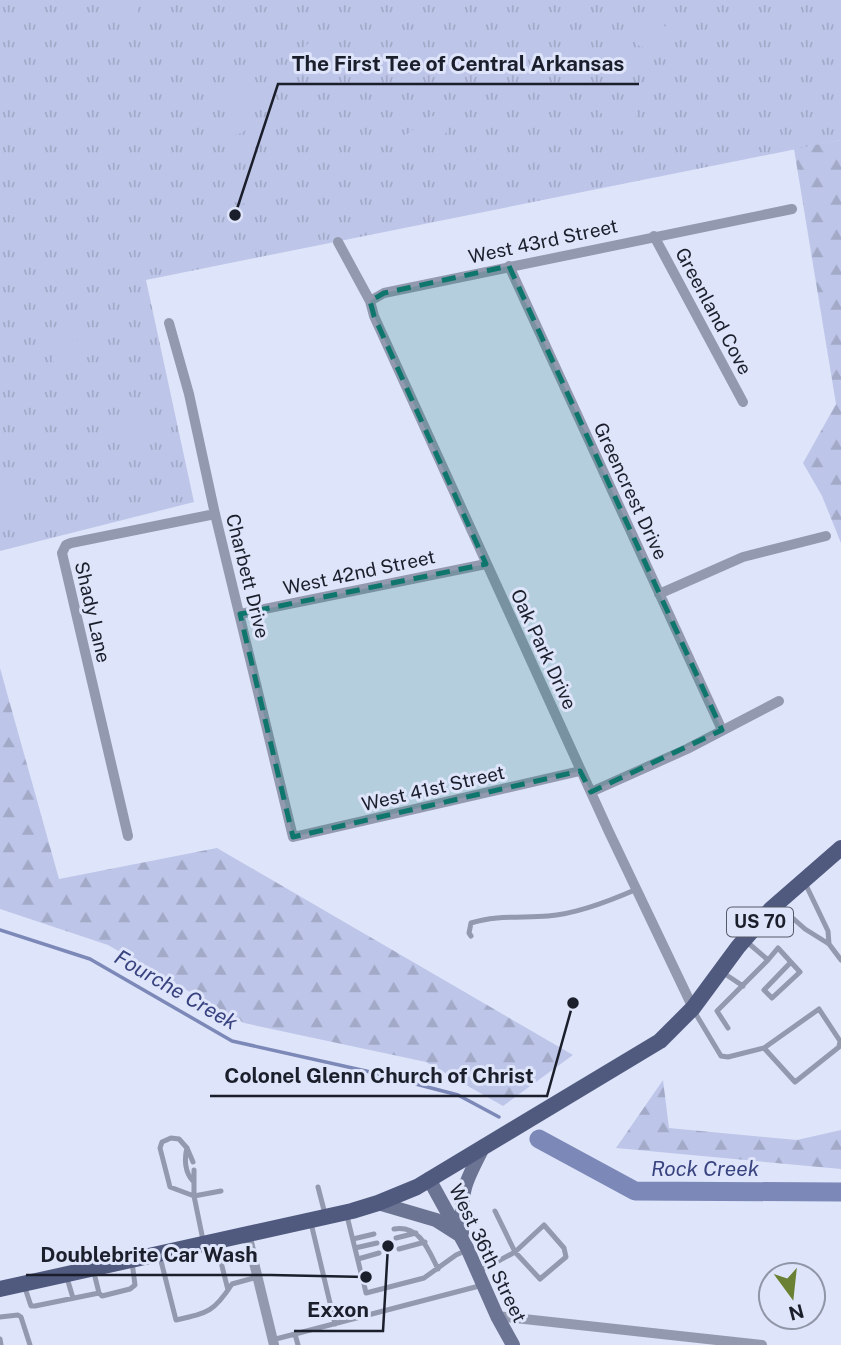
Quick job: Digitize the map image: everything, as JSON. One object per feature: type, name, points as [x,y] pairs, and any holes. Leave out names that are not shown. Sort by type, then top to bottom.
[{"type":"main road","name":"US 70","points":[[0,1289],[346,1213],[378,1203],[429,1179],[660,1041],[706,1005],[720,971],[744,940],[776,904],[841,849]]},
{"type":"main road","points":[[465,1244],[462,1198],[465,1182],[485,1146]]},
{"type":"main road","name":"West 36th Street","points":[[429,1179],[465,1244],[513,1345]]},
{"type":"main road","points":[[378,1203],[436,1220],[465,1244]]},
{"type":"street","name":"West 43rd Street","points":[[370,301],[384,293],[792,209]]},
{"type":"street","name":"Greenland Cove","points":[[654,236],[743,402]]},
{"type":"street","points":[[338,242],[370,301]]},
{"type":"street","name":"Greencrest Drive","points":[[509,266],[722,730]]},
{"type":"street","name":"Oak Park Drive","points":[[370,301],[374,316],[580,771],[637,889],[706,1005]]},
{"type":"street","name":"Charbett Drive","points":[[169,323],[189,394],[215,514],[293,837]]},
{"type":"street","name":"Shady Lane","points":[[128,836],[62,556],[63,549],[71,543],[215,514]]},
{"type":"street","points":[[659,594],[743,557],[827,536]]},
{"type":"street","name":"West 42nd Street","points":[[240,614],[486,564]]},
{"type":"street","points":[[591,792],[779,701]]},
{"type":"street","name":"West 41st Street","points":[[293,837],[580,771]]},
{"type":"street","points":[[247,1234],[273,1342]]},
{"type":"street","points":[[497,1316],[762,1345]]},
{"type":"lane","points":[[804,881],[828,930],[829,944]]},
{"type":"lane","points":[[471,936],[471,923],[482,919],[550,916],[582,909],[637,889]]},
{"type":"lane","points":[[776,904],[805,929],[829,944],[841,960]]},
{"type":"lane","points":[[744,940],[768,960]]},
{"type":"lane","points":[[706,1005],[743,986],[778,948],[791,962],[800,972],[772,998],[764,990],[791,962]]},
{"type":"lane","points":[[720,971],[743,986]]},
{"type":"lane","points":[[706,1005],[728,1028]]},
{"type":"lane","points":[[706,1005],[721,1056],[728,1058],[764,1048],[819,1009],[840,1041],[839,1047],[795,1082],[764,1048]]},
{"type":"lane","points":[[193,1161],[179,1139],[171,1138],[162,1142],[160,1149],[170,1187],[194,1196],[222,1191]]},
{"type":"lane","points":[[187,1148],[185,1156],[188,1176],[194,1181]]},
{"type":"lane","points":[[194,1170],[194,1196],[228,1290]]},
{"type":"lane","points":[[318,1186],[318,1218],[335,1324]]},
{"type":"lane","points":[[273,1342],[481,1279],[515,1252],[544,1225],[564,1248],[566,1256],[540,1279],[515,1252],[495,1211]]},
{"type":"lane","points":[[346,1213],[361,1273]]},
{"type":"lane","points":[[394,1229],[404,1227],[425,1242],[438,1269]]},
{"type":"lane","points":[[353,1239],[374,1234]]},
{"type":"lane","points":[[396,1238],[416,1234]]},
{"type":"lane","points":[[399,1248],[425,1242]]},
{"type":"lane","points":[[355,1248],[377,1243]]},
{"type":"lane","points":[[364,1284],[366,1293],[424,1278],[456,1255],[465,1244]]},
{"type":"lane","points":[[159,1253],[176,1320],[205,1314],[216,1306],[232,1284],[257,1278]]},
{"type":"lane","points":[[358,1259],[379,1253]]},
{"type":"lane","points":[[24,1284],[31,1306],[99,1293],[102,1296],[135,1285],[131,1259]]},
{"type":"lane","points":[[93,1268],[99,1293]]},
{"type":"lane","points":[[66,1274],[73,1298]]},
{"type":"lane","points":[[0,1317],[21,1317],[30,1345]]},
{"type":"lane","points":[[295,1334],[298,1345]]},
{"type":"lane","points":[[0,1339],[1,1345]]},
{"type":"highlighted area","points":[[509,266],[722,730],[591,792],[580,771],[293,837],[240,614],[486,564],[374,316],[370,301],[384,293]]},
{"type":"green space","points":[[0,0],[841,0],[841,140],[146,280],[194,502],[0,551]]},
{"type":"green space","points":[[112,0],[141,0],[138,3],[138,12],[126,19],[120,18]]},
{"type":"green space","points":[[652,10],[664,25],[666,35],[643,47],[637,45],[635,41],[640,26],[640,13]]},
{"type":"green space","points":[[321,33],[331,38],[333,46],[325,66],[315,69],[302,59],[300,50]]},
{"type":"green space","points":[[234,92],[245,92],[253,97],[252,117],[249,127],[240,134],[231,136],[226,132],[227,117],[223,101]]},
{"type":"green space","points":[[604,97],[618,106],[638,113],[626,131],[619,131],[610,119],[597,110],[599,100]]},
{"type":"green space","points":[[431,116],[440,118],[447,125],[444,136],[434,138],[418,153],[410,152],[405,148],[406,135]]},
{"type":"green space","points":[[841,140],[841,543],[822,496],[803,463],[836,404],[794,149]]},
{"type":"green space","points":[[240,179],[249,192],[263,199],[263,204],[230,202],[225,198],[230,186]]},
{"type":"green space","points":[[58,328],[72,331],[78,341],[79,365],[65,374],[57,370],[53,360],[56,348],[54,332]]},
{"type":"green space","points":[[132,397],[146,419],[144,428],[130,437],[123,436],[121,424],[120,399]]},
{"type":"green space","points":[[0,487],[14,493],[31,495],[33,505],[15,516],[0,506]]},
{"type":"green space","points":[[0,668],[59,879],[217,848],[573,1055],[503,1106],[426,1062],[244,1023],[108,945],[0,909]]},
{"type":"green space","points":[[663,1080],[669,1128],[797,1140],[841,1130],[841,1169],[616,1148]]},
{"type":"waterway","name":"Fourche Creek","points":[[0,930],[90,959],[232,1041],[458,1095],[499,1117]]},
{"type":"waterway","name":"Rock Creek","points":[[539,1139],[635,1191],[841,1192]]},
{"type":"place","name":"The First Tee of Central Arkansas","points":[[235,215]]},
{"type":"place","name":"Colonel Glenn Church of Christ","points":[[573,1003]]},
{"type":"place","name":"Exxon","points":[[388,1246]]},
{"type":"place","name":"Doublebrite Car Wash","points":[[366,1277]]}]
